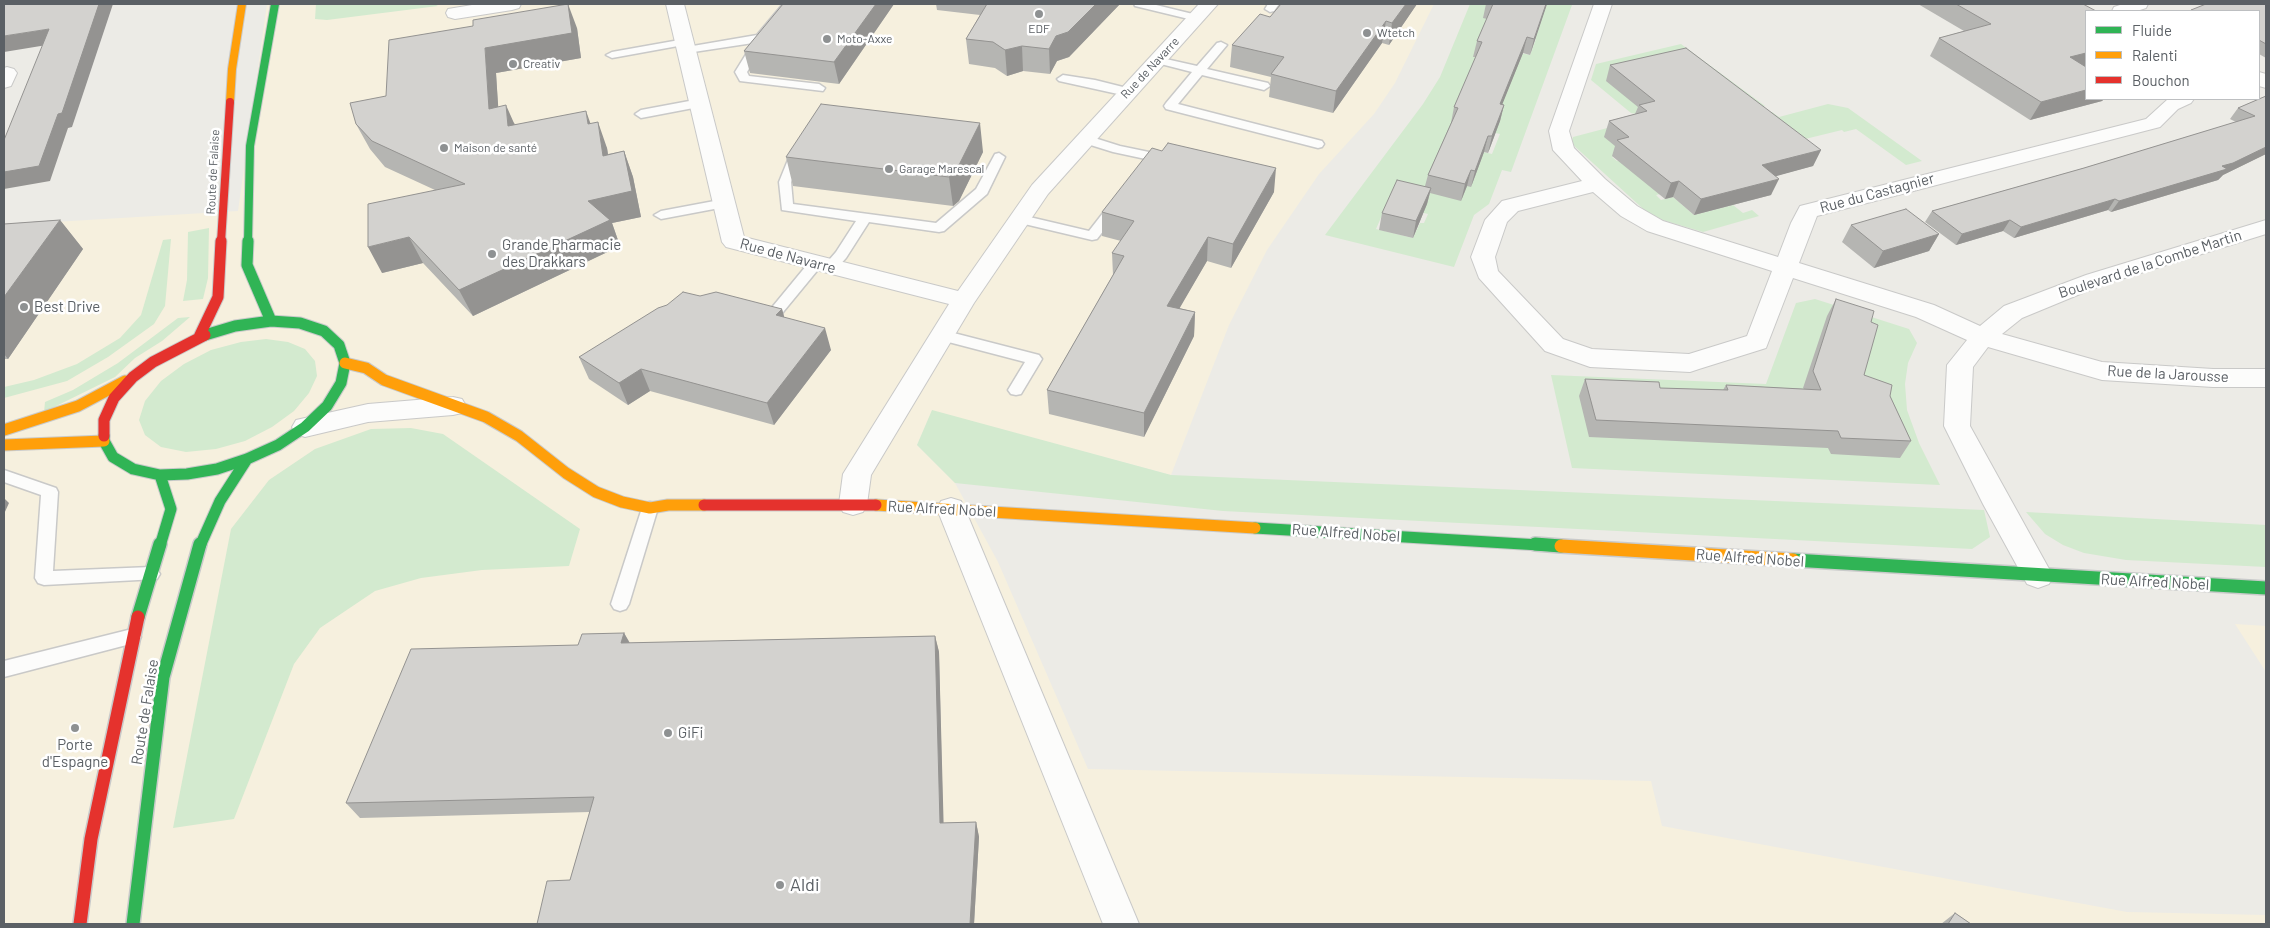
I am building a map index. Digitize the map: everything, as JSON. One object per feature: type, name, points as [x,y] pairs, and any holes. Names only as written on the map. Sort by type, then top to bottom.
[{"type":"main road","name":"Route de Falaise","points":[[199,337],[218,297],[221,274],[232,69],[242,4]]},
{"type":"main road","points":[[271,321],[247,265],[250,146],[275,4]]},
{"type":"main road","points":[[4,430],[78,406],[133,377],[167,353],[199,337],[235,326],[271,321],[300,323],[324,331],[339,345],[345,363],[341,383],[327,406],[305,428],[278,445],[247,459],[217,469],[187,474],[160,475],[133,469],[114,457],[104,441],[104,420],[114,398],[133,377]]},
{"type":"main road","name":"Rue Alfred Nobel","points":[[345,363],[366,368],[384,380],[486,417],[519,436],[566,473],[596,492],[622,502],[650,508],[668,505],[853,504],[2038,576],[2266,588]]},
{"type":"main road","points":[[4,445],[104,441]]},
{"type":"main road","name":"Route de Falaise","points":[[133,924],[163,677],[198,550],[220,501],[247,459]]},
{"type":"main road","name":"Route de Falaise","points":[[80,924],[91,839],[132,637],[171,509],[160,475]]},
{"type":"street","points":[[453,8],[490,12],[512,4]]},
{"type":"street","name":"Rue de Navarre","points":[[675,4],[734,242],[964,300]]},
{"type":"street","name":"Rue de la Jarousse","points":[[1603,4],[1559,131],[1564,150],[1597,184],[1629,211],[1655,226],[1925,311],[1984,337],[2102,371],[2213,378],[2266,378]]},
{"type":"street","points":[[2101,4],[2116,10]]},
{"type":"street","points":[[2122,10],[2139,4]]},
{"type":"street","name":"Rue de Navarre","points":[[853,504],[857,474],[964,300],[1022,219],[1040,190],[1127,92],[1203,11]]},
{"type":"street","points":[[4,74],[7,73],[4,82]]},
{"type":"street","name":"Rue du Castagnier","points":[[1597,184],[1510,206],[1496,220],[1483,257],[1487,273],[1554,345],[1590,358],[1690,363],[1757,342],[1808,211],[2153,123],[2171,105],[2182,100]]},
{"type":"street","name":"Boulevard de la Combe Martin","points":[[2038,576],[1996,504],[1957,426],[1960,364],[1984,337],[2013,312],[2094,280],[2266,227]]},
{"type":"street","name":"Rue Alfred Nobel","points":[[305,428],[368,413],[453,406]]},
{"type":"street","points":[[951,509],[1122,924]]},
{"type":"lane","points":[[789,4],[761,38],[741,72],[744,79],[820,88]]},
{"type":"lane","points":[[1140,4],[1203,11]]},
{"type":"lane","points":[[612,55],[761,38]]},
{"type":"lane","points":[[1220,45],[1170,106],[1318,144]]},
{"type":"lane","points":[[1157,60],[1264,86]]},
{"type":"lane","points":[[1064,80],[1095,84],[1127,92]]},
{"type":"lane","points":[[641,114],[700,103]]},
{"type":"lane","points":[[1086,139],[1117,149],[1182,163]]},
{"type":"lane","points":[[801,141],[784,182],[786,207],[939,228],[982,191],[999,157]]},
{"type":"lane","points":[[1143,171],[1155,156]]},
{"type":"lane","points":[[1022,219],[1092,236],[1121,200]]},
{"type":"lane","points":[[661,215],[724,203]]},
{"type":"lane","points":[[774,314],[823,265],[840,255],[864,219]]},
{"type":"lane","points":[[942,335],[1034,359],[1016,390]]},
{"type":"lane","points":[[4,476],[50,492],[44,578],[151,574]]},
{"type":"lane","points":[[620,604],[650,508]]},
{"type":"lane","points":[[4,669],[132,637]]},
{"type":"shaded area","points":[[267,4],[1434,4],[1395,83],[1374,114],[1319,174],[1267,250],[1229,325],[1171,475],[932,411],[917,445],[955,483],[998,562],[1088,769],[1651,781],[1662,826],[2127,912],[2266,915],[2266,924],[4,924],[4,225],[238,211]]},
{"type":"shaded area","points":[[2235,624],[2266,626],[2266,672]]},
{"type":"green space","points":[[316,4],[434,4],[438,6],[327,20],[315,19]]},
{"type":"green space","points":[[1470,4],[1572,5],[1511,172],[1502,170],[1489,204],[1474,215],[1454,267],[1325,235],[1423,104],[1440,77]],"holes":[[[1486,29],[1536,39],[1530,55],[1510,51],[1507,64],[1474,57]],[[1465,126],[1500,134],[1492,154],[1456,146]],[[1387,204],[1428,214],[1424,223],[1420,223],[1413,238],[1376,229]]]},
{"type":"green space","points":[[1681,44],[1765,106],[1743,112],[1672,120],[1631,113],[1591,80],[1596,64]]},
{"type":"green space","points":[[1828,104],[1848,108],[1922,161],[1906,165],[1856,129],[1844,132],[1842,130],[1797,141],[1716,126],[1772,112],[1779,117]]},
{"type":"green space","points":[[1634,121],[1623,153],[1612,157],[1617,161],[1628,158],[1668,192],[1656,195],[1661,200],[1673,197],[1694,215],[1733,205],[1743,213],[1752,210],[1759,216],[1703,232],[1652,217],[1571,143],[1573,137]]},
{"type":"green space","points":[[209,228],[208,278],[203,299],[183,301],[187,280],[188,232]]},
{"type":"green space","points":[[171,239],[165,306],[154,324],[108,357],[67,381],[4,398],[4,387],[34,380],[77,364],[120,338],[141,315],[163,240]]},
{"type":"green space","points":[[1815,299],[1909,329],[1917,343],[1908,363],[1905,384],[1907,410],[1919,443],[1940,485],[1572,468],[1551,375],[1766,384],[1796,303]]},
{"type":"green space","points":[[190,317],[162,341],[135,358],[115,377],[44,412],[45,402],[73,390],[118,363],[178,318]]},
{"type":"green space","points":[[266,339],[288,342],[305,349],[315,361],[317,376],[309,393],[294,411],[272,427],[245,441],[216,449],[186,452],[161,447],[145,435],[139,420],[145,401],[161,381],[184,364],[211,350],[241,342]]},
{"type":"green space","points":[[932,410],[1171,475],[1984,510],[1990,537],[1972,549],[1223,511],[955,483],[917,445]]},
{"type":"green space","points":[[411,428],[443,434],[580,529],[569,566],[482,570],[421,578],[375,591],[320,628],[294,664],[234,819],[173,828],[231,529],[269,480],[315,449],[371,429]]},
{"type":"green space","points":[[2026,512],[2266,525],[2266,567],[2126,560],[2084,553],[2063,545],[2045,534]]},
{"type":"building","points":[[4,4],[99,4],[62,113],[58,114],[39,166],[4,172],[4,140],[49,29],[4,36]]},
{"type":"building","points":[[568,4],[572,33],[485,48],[489,109],[506,105],[508,126],[586,111],[588,124],[598,122],[603,156],[624,151],[632,191],[588,201],[610,220],[459,290],[409,237],[368,247],[368,204],[465,184],[372,141],[356,124],[350,103],[386,96],[389,40],[473,26],[473,20]]},
{"type":"building","points":[[783,4],[876,4],[834,62],[744,51]]},
{"type":"building","points":[[987,4],[1096,4],[1068,32],[1056,36],[1049,49],[1022,46],[1005,50],[993,42],[966,39]]},
{"type":"building","points":[[1281,4],[1406,4],[1392,23],[1386,21],[1336,91],[1271,74],[1284,57],[1232,45],[1260,14],[1270,17]]},
{"type":"building","points":[[1493,4],[1546,4],[1534,39],[1527,37],[1500,104],[1504,105],[1492,136],[1488,136],[1475,171],[1471,170],[1465,184],[1428,175],[1458,108],[1454,107],[1482,42],[1477,41]]},
{"type":"building","points":[[1956,4],[2083,4],[2094,10],[2085,10],[2085,53],[2070,57],[2085,66],[2085,90],[2041,102],[1939,38],[1991,24]]},
{"type":"building","points":[[2206,4],[2266,4],[2266,44],[2260,41],[2260,10],[2191,10]]},
{"type":"building","points":[[1686,48],[1821,150],[1762,165],[1779,179],[1701,199],[1679,181],[1671,183],[1617,140],[1629,137],[1609,121],[1647,111],[1639,105],[1655,101],[1610,65]]},
{"type":"building","points":[[2266,96],[2266,147],[2233,163],[2222,166],[2227,169],[2119,201],[2115,199],[2021,227],[2010,220],[1962,234],[1932,211],[2084,168],[2255,116],[2238,108]]},
{"type":"building","points":[[821,104],[980,123],[956,171],[949,177],[786,157]]},
{"type":"building","points":[[1168,143],[1276,168],[1233,244],[1208,237],[1167,306],[1195,312],[1144,413],[1047,390],[1124,256],[1112,253],[1134,221],[1102,212],[1152,148],[1162,151]]},
{"type":"building","points":[[1397,180],[1431,188],[1416,221],[1382,213]]},
{"type":"building","points":[[1906,209],[1939,234],[1883,251],[1851,225]]},
{"type":"building","points":[[60,220],[4,297],[4,224]]},
{"type":"building","points":[[683,292],[700,296],[716,292],[782,309],[776,315],[825,328],[767,403],[641,369],[619,383],[579,357],[658,308],[667,305]]},
{"type":"building","points":[[1836,299],[1874,311],[1871,322],[1878,325],[1864,375],[1892,385],[1890,396],[1911,441],[1841,438],[1838,431],[1596,420],[1585,379],[1659,382],[1660,388],[1728,390],[1726,385],[1821,390],[1813,371]]},
{"type":"building","points":[[624,633],[621,643],[935,636],[940,823],[976,822],[970,924],[537,924],[547,881],[570,880],[594,797],[346,803],[411,649],[578,645],[582,634]]},
{"type":"building","points":[[1955,913],[1971,924],[1948,924]]},
{"type":"traffic: fast","points":[[271,321],[247,265],[250,146],[275,4]]},
{"type":"traffic: fast","points":[[104,436],[104,441],[113,457],[133,469],[160,475],[187,474],[217,469],[247,459],[278,445],[305,427],[327,406],[341,383],[345,363],[339,345],[324,331],[300,323],[271,321]]},
{"type":"traffic: fast","points":[[205,335],[235,326],[271,321]]},
{"type":"traffic: fast","points":[[133,924],[163,677],[198,550],[220,501],[247,459]]},
{"type":"traffic: fast","points":[[138,617],[171,509],[160,475]]},
{"type":"traffic: fast","points":[[1255,528],[1561,546]]},
{"type":"traffic: fast","points":[[1793,560],[2266,588]]},
{"type":"traffic: slow","points":[[230,102],[232,69],[242,4]]},
{"type":"traffic: slow","points":[[345,363],[366,368],[384,380],[486,417],[519,436],[566,473],[596,492],[622,502],[650,508],[668,505],[704,505]]},
{"type":"traffic: slow","points":[[4,430],[78,406],[125,381]]},
{"type":"traffic: slow","points":[[4,445],[104,441]]},
{"type":"traffic: slow","points":[[876,505],[1255,528]]},
{"type":"traffic: slow","points":[[1561,546],[1793,560]]},
{"type":"traffic: jam","points":[[199,337],[218,297],[230,102]]},
{"type":"traffic: jam","points":[[104,436],[104,420],[114,398],[133,377],[153,362],[205,335]]},
{"type":"traffic: jam","points":[[704,505],[876,505]]},
{"type":"traffic: jam","points":[[80,924],[91,839],[132,637],[138,617]]},
{"type":"place","name":"EDF","points":[[1039,14]]},
{"type":"place","name":"Wtetch","points":[[1367,33]]},
{"type":"place","name":"Moto-Axxe","points":[[827,39]]},
{"type":"place","name":"Creativ","points":[[513,64]]},
{"type":"place","name":"Maison de santé","points":[[444,148]]},
{"type":"place","name":"Garage Marescal","points":[[889,169]]},
{"type":"place","name":"Grande Pharmacie des Drakkars","points":[[492,254]]},
{"type":"place","name":"Best Drive","points":[[24,307]]},
{"type":"place","name":"Porte d'Espagne","points":[[75,728]]},
{"type":"place","name":"GiFi","points":[[668,733]]},
{"type":"place","name":"Aldi","points":[[780,885]]}]
